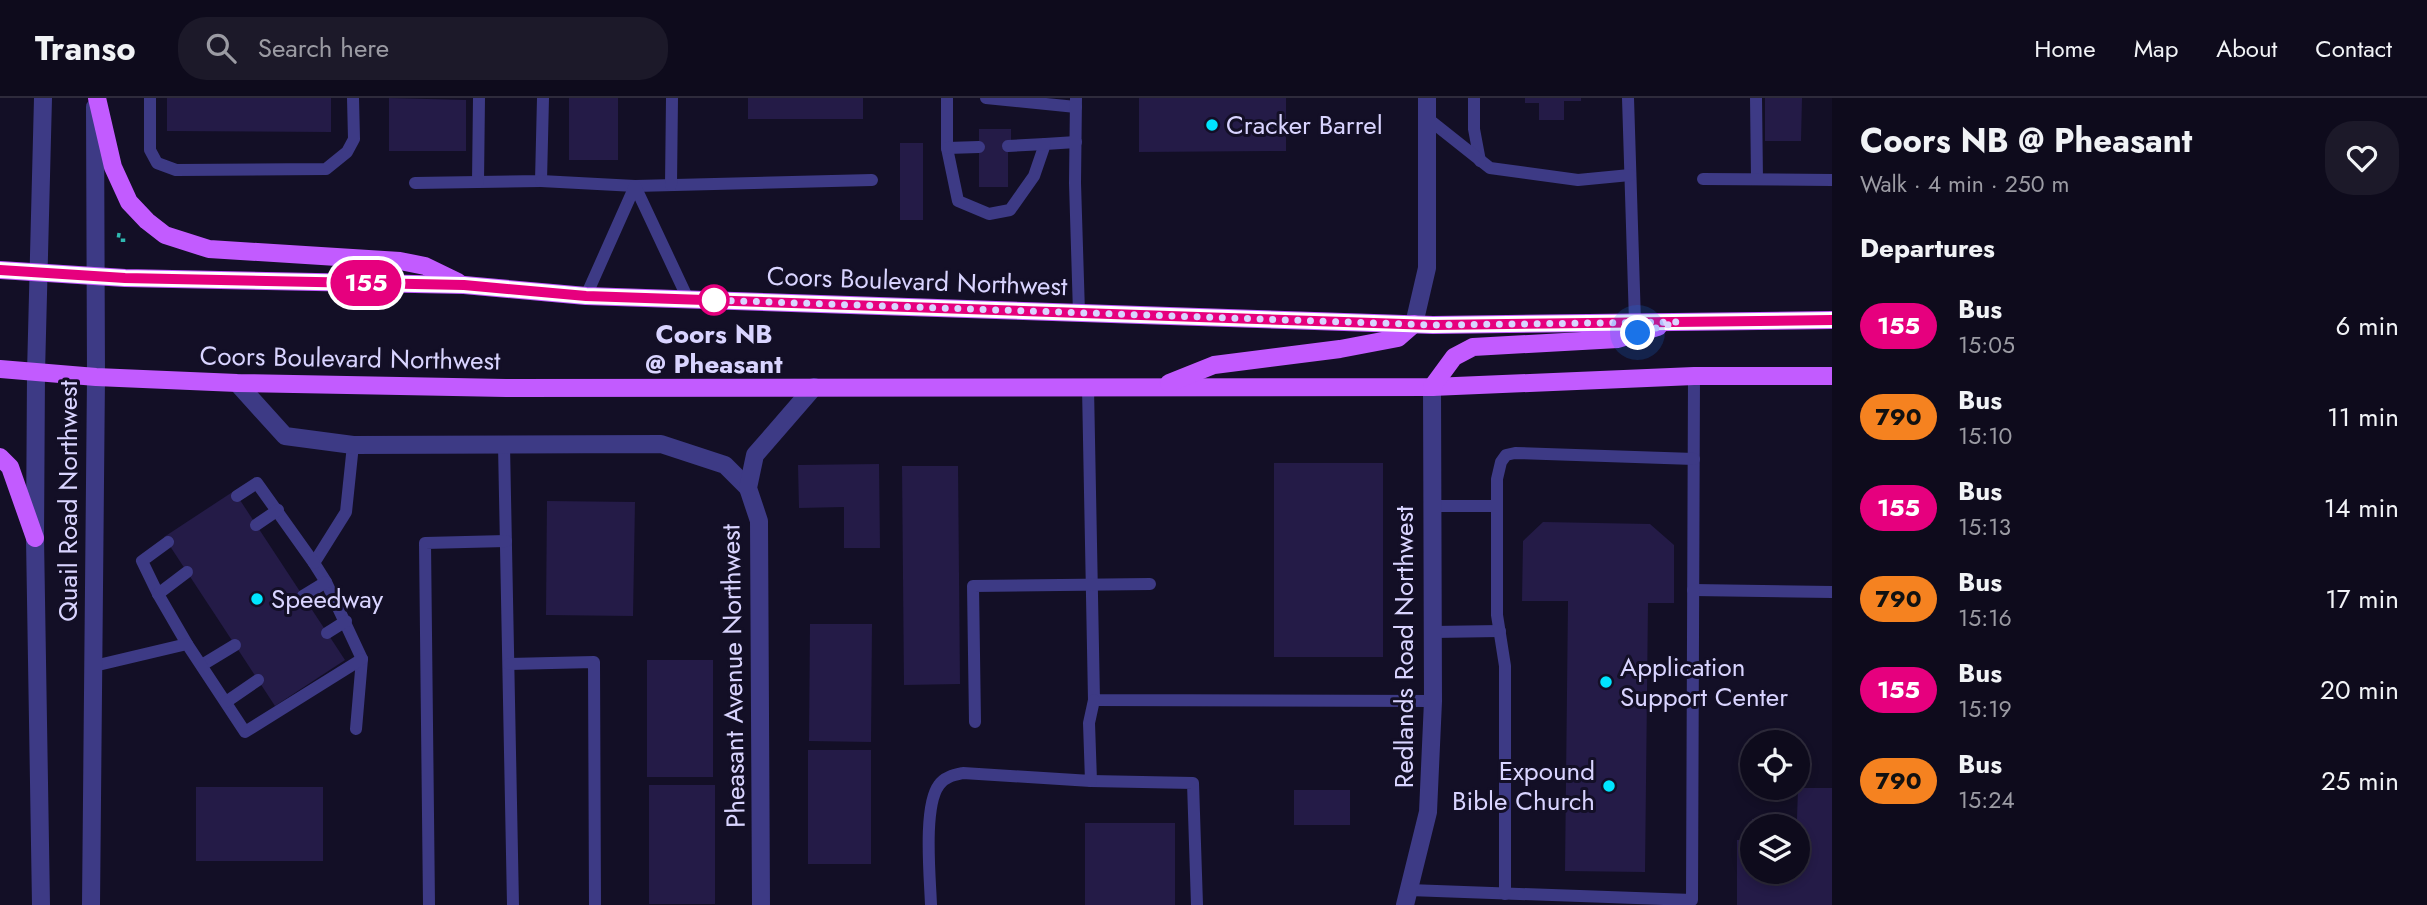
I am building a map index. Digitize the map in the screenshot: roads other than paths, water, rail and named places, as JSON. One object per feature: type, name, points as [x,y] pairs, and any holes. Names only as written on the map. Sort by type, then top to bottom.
[{"type":"main road","points":[[96,98],[113,167],[129,202],[146,221],[165,235],[209,249],[400,261],[425,266],[464,285]]},
{"type":"main road","name":"Coors Boulevard Northwest","points":[[0,270],[94,277],[464,285],[586,296],[1414,324],[1832,320]]},
{"type":"main road","points":[[1432,387],[1454,357],[1473,347],[1618,339],[1678,322]]},
{"type":"main road","points":[[1160,387],[1214,365],[1339,349],[1398,338],[1414,324]]},
{"type":"main road","name":"Coors Boulevard Northwest","points":[[0,369],[96,377],[237,383],[506,388],[1432,387],[1693,376],[1832,376]]},
{"type":"main road","points":[[0,457],[10,467],[35,538]]},
{"type":"street","name":"Quail Road Northwest","points":[[41,905],[35,538],[43,98]]},
{"type":"street","name":"Quail Road Northwest","points":[[92,905],[96,98]]},
{"type":"street","points":[[1414,324],[1427,268],[1427,98]]},
{"type":"street","points":[[237,383],[285,436],[353,445],[661,444],[725,465],[748,488]]},
{"type":"street","name":"Pheasant Avenue Northwest","points":[[761,905],[761,566],[759,521],[748,488],[755,455],[814,387]]},
{"type":"street","name":"Redlands Road Northwest","points":[[1407,898],[1428,813],[1433,701],[1432,387]]},
{"type":"lane","points":[[150,98],[150,150],[156,163],[176,170],[326,169],[347,152],[354,139],[353,98]]},
{"type":"lane","points":[[478,182],[479,98]]},
{"type":"lane","points":[[541,181],[543,98]]},
{"type":"lane","points":[[671,185],[672,98]]},
{"type":"lane","points":[[947,98],[947,148],[958,201],[989,214],[1010,210],[1034,176],[1045,144]]},
{"type":"lane","points":[[986,98],[1076,103],[1079,313]]},
{"type":"lane","points":[[1474,98],[1474,130],[1480,161]]},
{"type":"lane","points":[[1628,98],[1635,322]]},
{"type":"lane","points":[[1756,98],[1757,179]]},
{"type":"lane","points":[[1427,118],[1490,168],[1578,180],[1630,175]]},
{"type":"lane","points":[[1008,146],[1076,142]]},
{"type":"lane","points":[[947,148],[979,147]]},
{"type":"lane","points":[[1703,179],[1832,180]]},
{"type":"lane","points":[[415,183],[541,181],[635,186],[872,180]]},
{"type":"lane","points":[[586,296],[635,186]]},
{"type":"lane","points":[[635,186],[688,299]]},
{"type":"lane","points":[[1407,898],[1505,894],[1692,900],[1693,376]]},
{"type":"lane","points":[[1087,387],[1094,700],[1089,723],[1091,781]]},
{"type":"lane","points":[[314,563],[346,512],[353,445]]},
{"type":"lane","points":[[504,445],[513,905]]},
{"type":"lane","points":[[1505,894],[1505,666],[1497,615],[1498,470],[1506,454],[1693,459]]},
{"type":"lane","points":[[237,496],[257,483],[326,582],[362,659],[356,729]]},
{"type":"lane","points":[[1432,506],[1497,506]]},
{"type":"lane","points":[[256,525],[278,510]]},
{"type":"lane","points":[[429,905],[425,543],[506,541]]},
{"type":"lane","points":[[168,542],[142,561],[187,644],[245,732],[362,659]]},
{"type":"lane","points":[[158,594],[187,572]]},
{"type":"lane","points":[[303,596],[326,582]]},
{"type":"lane","points":[[975,722],[973,586],[1150,584]]},
{"type":"lane","points":[[1693,590],[1832,592]]},
{"type":"lane","points":[[327,633],[345,621]]},
{"type":"lane","points":[[1433,632],[1500,631]]},
{"type":"lane","points":[[93,666],[187,644]]},
{"type":"lane","points":[[202,665],[235,645]]},
{"type":"lane","points":[[509,664],[594,662],[595,905]]},
{"type":"lane","points":[[226,702],[258,680]]},
{"type":"lane","points":[[1094,700],[1433,701]]},
{"type":"lane","points":[[931,905],[930,803],[939,783],[963,773],[1091,781],[1193,783],[1197,905]]},
{"type":"place","name":"Cracker Barrel","points":[[1212,125]]},
{"type":"place","name":"Coors NB @ Pheasant","points":[[714,300]]},
{"type":"place","name":"Speedway","points":[[257,599]]},
{"type":"place","name":"Application Support Center","points":[[1606,682]]},
{"type":"place","name":"Expound Bible Church","points":[[1609,786]]}]
